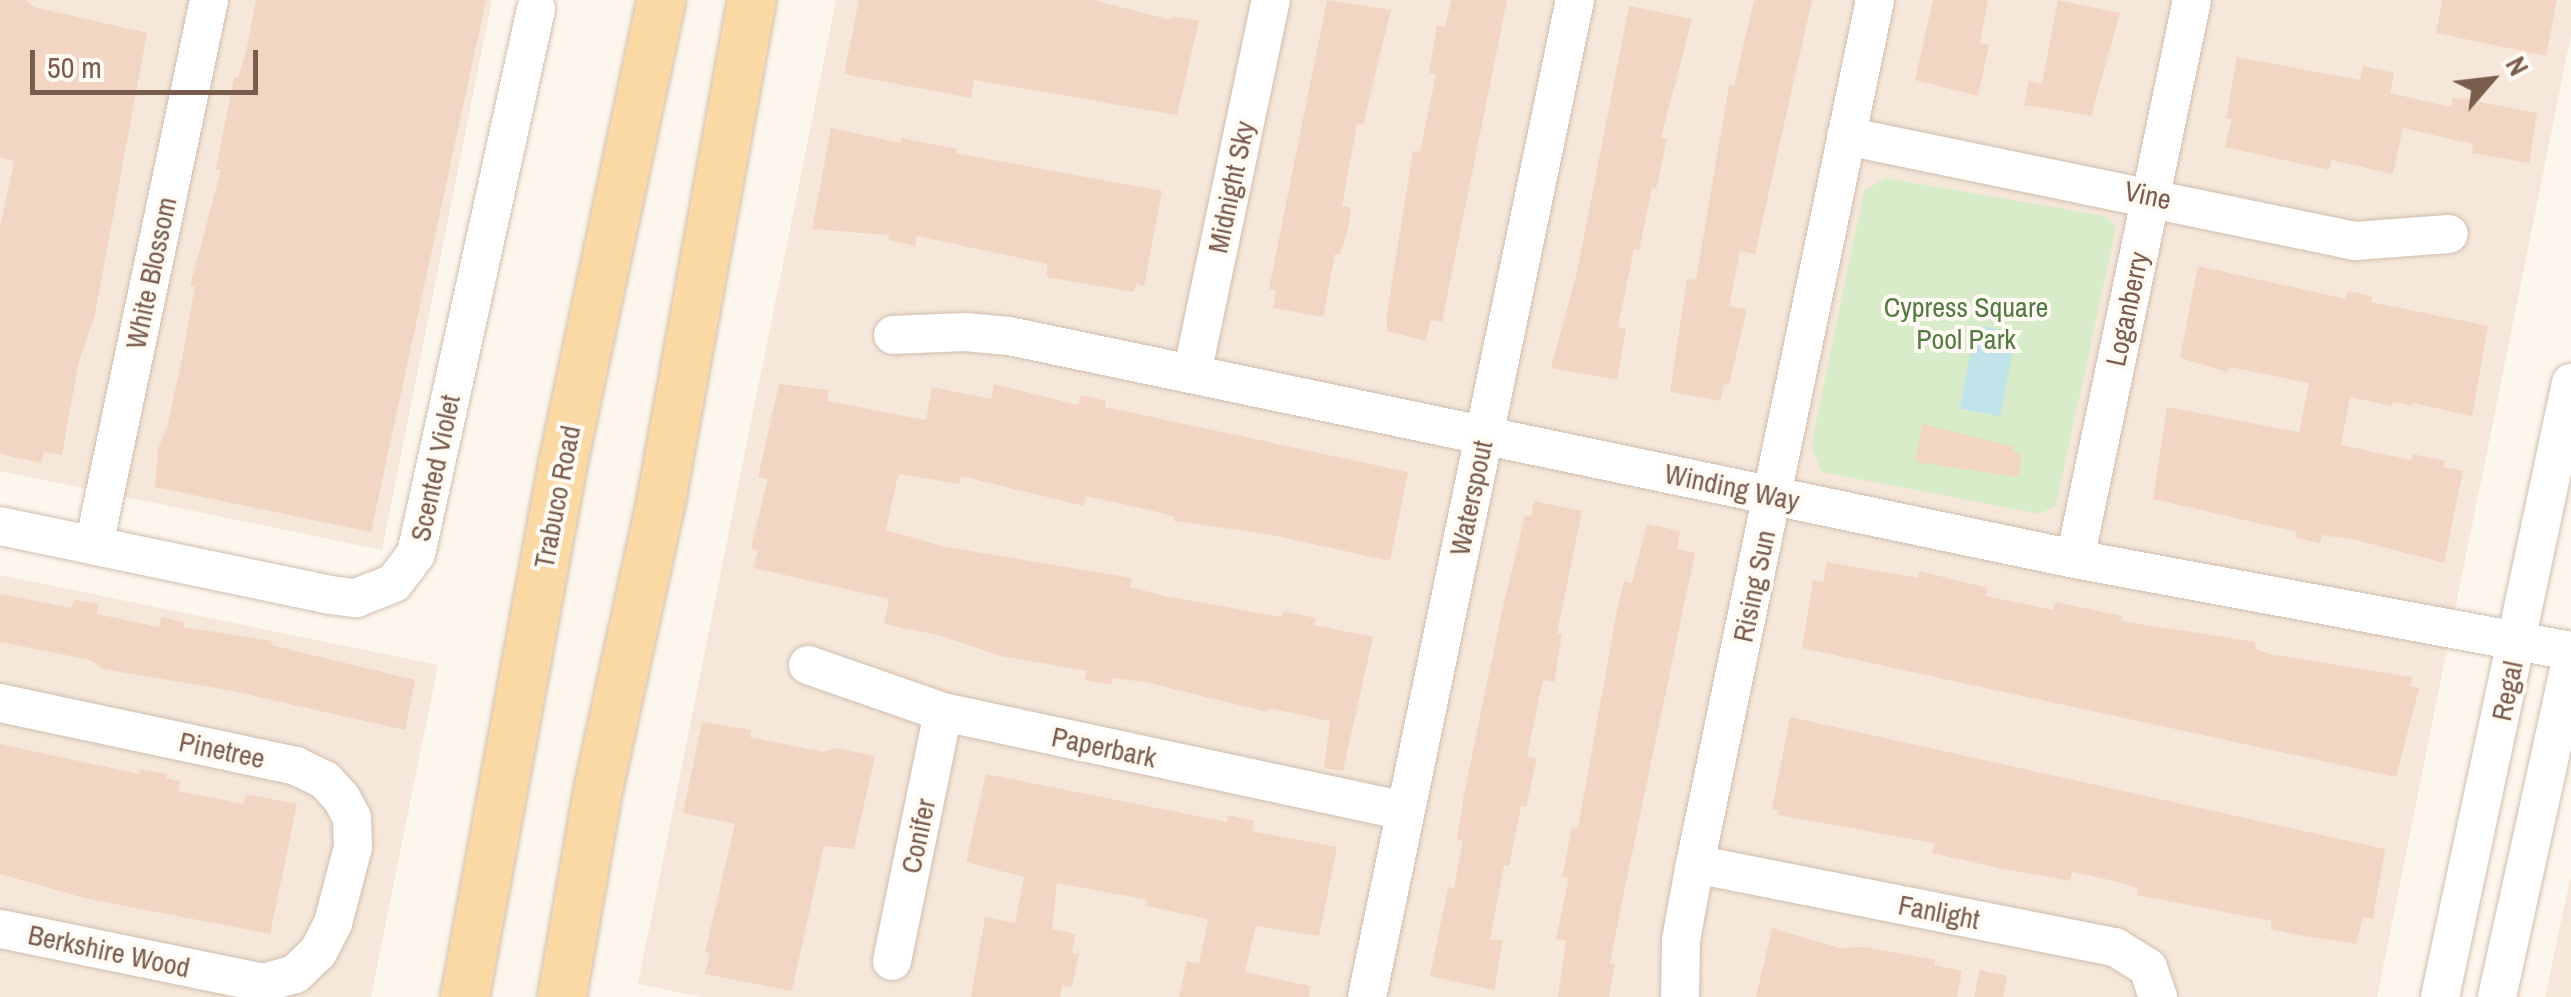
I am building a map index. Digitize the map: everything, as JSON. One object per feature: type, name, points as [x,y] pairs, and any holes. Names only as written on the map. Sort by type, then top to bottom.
[{"type":"main road","name":"Trabuco Road","points":[[465,997],[563,462],[662,0]]},
{"type":"main road","points":[[562,997],[599,786],[662,496],[752,0]]},
{"type":"street","name":"White Blossom","points":[[94,546],[208,0]]},
{"type":"street","name":"Midnight Sky","points":[[1192,374],[1270,0]]},
{"type":"street","name":"Waterspout","points":[[1367,997],[1575,0]]},
{"type":"street","name":"Rising Sun","points":[[1680,997],[1681,940],[1694,864],[1875,0]]},
{"type":"street","name":"Loganberry","points":[[2075,559],[2192,0]]},
{"type":"street","name":"Scented Violet","points":[[0,526],[356,598],[394,584],[410,568],[536,9]]},
{"type":"street","name":"Vine","points":[[1846,136],[2355,241],[2450,234]]},
{"type":"street","name":"Winding Way","points":[[892,335],[965,332],[1009,336],[2075,559],[2571,650]]},
{"type":"street","name":"Regal","points":[[2440,997],[2571,383]]},
{"type":"street","name":"Regal","points":[[2498,997],[2571,660]]},
{"type":"street","name":"Paperbark","points":[[808,665],[943,712],[1405,811]]},
{"type":"street","name":"Pinetree","points":[[0,704],[296,766],[325,780],[352,818],[353,847],[343,888]]},
{"type":"street","name":"Conifer","points":[[892,961],[943,712]]},
{"type":"street","name":"Fanlight","points":[[1694,864],[2115,947],[2148,968],[2158,997]]},
{"type":"street","name":"Berkshire Wood","points":[[0,929],[264,983],[296,974],[318,952],[343,888]]},
{"type":"shaded area","points":[[0,0],[492,0],[382,550],[0,471]]},
{"type":"shaded area","points":[[836,0],[2571,0],[2571,35],[2377,997],[702,997],[638,984]]},
{"type":"shaded area","points":[[0,575],[438,665],[371,997],[0,997]]},
{"type":"shaded area","points":[[2571,875],[2571,997],[2545,997]]},
{"type":"green space","name":"Cypress Square Pool Park","points":[[1885,178],[2105,216],[2116,227],[2056,505],[2040,514],[1822,472],[1811,446],[1864,191]]},
{"type":"water","points":[[1976,325],[2016,333],[2000,416],[1960,408]]},
{"type":"building","points":[[0,0],[26,0],[34,7],[147,33],[95,314],[78,365],[62,455],[44,452],[41,463],[0,454],[0,228],[14,161],[0,158]]},
{"type":"building","points":[[256,0],[486,0],[371,532],[155,487],[158,449],[168,424],[195,287],[190,286],[221,170],[216,169],[234,77],[238,78],[246,52]]},
{"type":"building","points":[[859,0],[1093,0],[1171,20],[1172,16],[1199,21],[1177,115],[974,80],[971,98],[844,74]]},
{"type":"building","points":[[1327,0],[1391,10],[1363,125],[1357,124],[1342,206],[1351,208],[1348,229],[1340,255],[1335,254],[1323,317],[1273,308],[1276,291],[1269,289]]},
{"type":"building","points":[[1451,0],[1507,0],[1442,322],[1431,320],[1426,341],[1387,331],[1387,313],[1413,151],[1420,152],[1436,74],[1429,73],[1437,26],[1445,27]]},
{"type":"building","points":[[1754,0],[1812,0],[1755,254],[1740,251],[1729,306],[1747,309],[1729,385],[1724,384],[1720,401],[1670,392],[1687,279],[1696,280],[1729,85],[1734,86]]},
{"type":"building","points":[[1933,0],[1988,0],[1980,43],[1989,45],[1978,96],[1915,80]]},
{"type":"building","points":[[2058,0],[2120,13],[2091,116],[2024,105],[2029,81],[2042,84]]},
{"type":"building","points":[[2442,0],[2557,0],[2546,56],[2436,33]]},
{"type":"building","points":[[1629,6],[1692,19],[1661,138],[1667,139],[1656,189],[1652,188],[1639,250],[1634,249],[1618,327],[1626,329],[1617,380],[1551,368],[1577,272]]},
{"type":"building","points":[[2237,57],[2360,80],[2363,66],[2394,73],[2390,93],[2451,107],[2453,98],[2459,98],[2537,113],[2529,163],[2472,153],[2473,144],[2403,128],[2393,174],[2331,160],[2329,170],[2225,147],[2232,119],[2226,118]]},
{"type":"building","points":[[831,128],[900,143],[901,138],[957,149],[956,153],[1162,191],[1144,286],[1136,284],[1134,292],[1046,277],[1048,264],[917,236],[915,246],[888,240],[889,235],[812,229]]},
{"type":"building","points":[[2198,266],[2346,299],[2347,291],[2372,296],[2371,302],[2488,326],[2472,416],[2413,403],[2412,406],[2393,402],[2392,406],[2350,397],[2341,445],[2411,460],[2412,454],[2445,461],[2443,467],[2463,471],[2444,563],[2356,540],[2322,535],[2320,543],[2296,538],[2297,532],[2153,499],[2167,407],[2299,432],[2309,383],[2229,367],[2228,372],[2180,358]]},
{"type":"building","points":[[779,384],[829,390],[827,401],[926,420],[932,387],[991,399],[994,384],[1078,405],[1081,395],[1106,401],[1105,407],[1408,472],[1390,561],[1268,534],[1174,521],[1174,517],[1158,512],[1086,496],[1084,506],[961,476],[959,484],[900,474],[886,530],[946,547],[1132,578],[1130,587],[1164,596],[1282,617],[1283,611],[1316,618],[1314,625],[1373,637],[1343,771],[1324,768],[1330,721],[1268,708],[1267,712],[1145,682],[1113,678],[1111,685],[1085,680],[1087,671],[1001,656],[942,636],[884,624],[889,599],[754,568],[758,550],[751,548],[768,479],[758,477]]},
{"type":"building","points":[[1922,424],[2014,447],[2013,452],[2022,454],[2018,477],[1915,462]]},
{"type":"building","points":[[1534,501],[1582,511],[1557,633],[1562,634],[1554,682],[1543,680],[1527,756],[1537,758],[1526,807],[1521,806],[1509,866],[1504,865],[1490,939],[1503,941],[1494,990],[1430,976],[1448,887],[1454,888],[1463,840],[1457,839],[1464,794],[1500,620],[1525,515],[1531,516]]},
{"type":"building","points":[[1647,524],[1680,531],[1677,549],[1695,553],[1610,963],[1615,964],[1609,997],[1558,997],[1566,941],[1556,939],[1569,878],[1562,877],[1572,827],[1578,828],[1617,610],[1624,581],[1632,583]]},
{"type":"building","points":[[1827,562],[1918,578],[1919,571],[1988,588],[1986,596],[2053,610],[2055,602],[2122,616],[2121,621],[2256,642],[2255,649],[2270,654],[2412,677],[2410,686],[2419,688],[2396,777],[1802,648],[1813,580],[1823,582]]},
{"type":"building","points":[[0,594],[71,608],[75,600],[99,604],[97,614],[159,627],[161,617],[184,622],[183,627],[272,641],[271,645],[415,680],[405,730],[228,690],[103,669],[90,660],[0,642]]},
{"type":"building","points":[[1790,717],[2385,849],[2373,919],[2363,917],[2356,944],[2298,935],[2270,929],[2272,921],[2136,895],[2138,888],[2119,882],[2072,872],[2070,881],[2004,869],[1932,853],[1934,843],[1778,815],[1779,810],[1772,809]]},
{"type":"building","points":[[702,722],[751,730],[750,737],[824,752],[836,748],[875,756],[854,849],[824,846],[792,991],[705,974],[710,953],[705,952],[735,824],[683,813]]},
{"type":"building","points":[[0,744],[139,774],[140,769],[167,774],[166,778],[180,781],[178,791],[244,804],[246,794],[297,804],[270,934],[84,898],[0,874]]},
{"type":"building","points":[[986,774],[1227,822],[1228,815],[1254,821],[1252,831],[1337,847],[1319,936],[1256,926],[1245,972],[1310,986],[1309,997],[1179,997],[1187,961],[1199,964],[1208,919],[1146,906],[1148,900],[1057,883],[1052,929],[1076,934],[1072,953],[1079,954],[1072,987],[1062,985],[1060,997],[971,997],[985,917],[1015,923],[1024,877],[966,862]]},
{"type":"building","points":[[1772,928],[1840,948],[1865,947],[1935,960],[1934,965],[1962,971],[1957,997],[1756,997]]},
{"type":"building","points":[[1980,970],[2007,976],[2003,997],[1974,997]]}]
